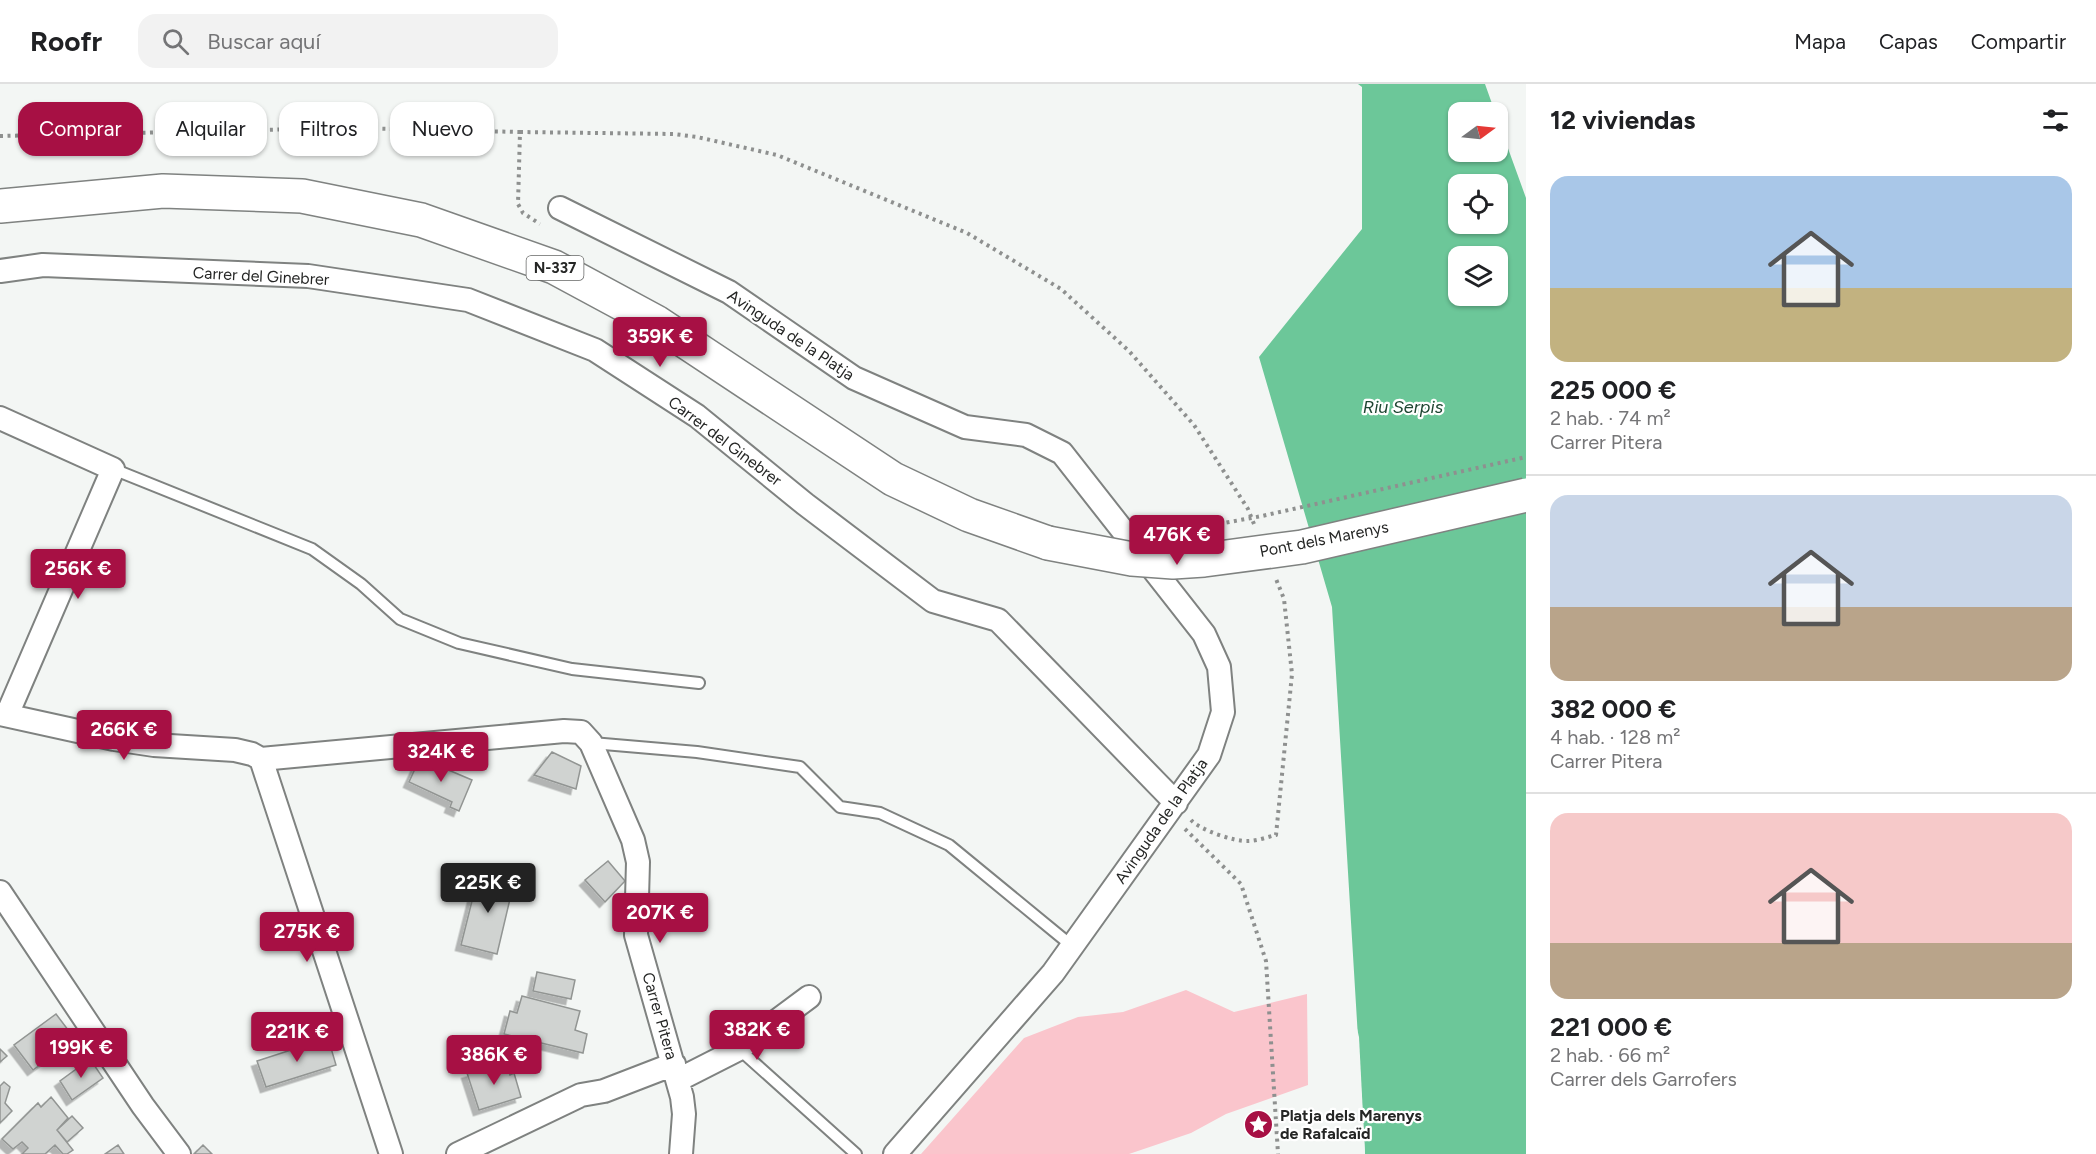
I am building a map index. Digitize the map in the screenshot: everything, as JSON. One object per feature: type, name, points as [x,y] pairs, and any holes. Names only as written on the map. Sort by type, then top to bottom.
[{"type":"highway","name":"Pont dels Marenys","points":[[0,206],[164,191],[302,196],[421,220],[554,267],[657,322],[892,479],[969,515],[1048,543],[1132,559],[1173,562],[1204,560],[1302,547],[1526,495]]},
{"type":"street","name":"Avinguda de la Platja","points":[[560,208],[729,292],[854,378],[965,427],[1026,435],[1062,453],[1204,634],[1219,667],[1223,712],[1209,755],[1053,973],[895,1154]]},
{"type":"street","name":"Carrer del Ginebrer","points":[[0,271],[44,266],[308,276],[468,300],[595,350],[697,416],[805,504],[933,601],[998,620],[1172,808]]},
{"type":"street","points":[[0,418],[113,469],[3,715],[114,739],[153,745],[235,750],[261,759],[564,731],[581,732],[591,743]]},
{"type":"street","name":"Carrer Pitera","points":[[591,743],[633,840],[638,862],[636,934],[676,1072],[684,1114],[681,1154]]},
{"type":"street","points":[[261,759],[391,1154]]},
{"type":"street","points":[[0,892],[143,1106],[178,1154]]},
{"type":"street","points":[[458,1154],[581,1095],[676,1072],[739,1049],[808,998]]},
{"type":"lane","points":[[113,469],[312,549],[361,584],[400,619],[459,643],[572,669],[699,682]]},
{"type":"lane","points":[[591,743],[697,752],[800,767],[840,807],[880,813],[949,845],[1072,946]]},
{"type":"lane","points":[[739,1049],[855,1154]]},
{"type":"path","points":[[520,132],[674,134],[777,155],[967,233],[1061,289],[1129,351],[1194,425],[1248,509],[1256,529]]},
{"type":"path","points":[[1137,527],[1194,528],[1262,516],[1526,457]]},
{"type":"path","points":[[1172,808],[1196,826],[1218,835],[1247,842],[1276,835],[1292,674],[1284,599],[1272,569]]},
{"type":"path","points":[[1172,808],[1241,884],[1266,961],[1278,1154]]},
{"type":"shaded area","points":[[1186,990],[1234,1012],[1307,994],[1308,1085],[1226,1114],[1191,1133],[1129,1154],[921,1154],[1024,1038],[1078,1017],[1123,1012]]},
{"type":"water","name":"Riu Serpis","points":[[1358,84],[1485,84],[1491,102],[1448,102],[1448,162],[1508,162],[1508,148],[1526,198],[1526,1154],[1365,1154],[1332,607],[1259,357],[1362,229],[1362,87]]},
{"type":"pier","points":[[1355,1020],[1359,1037],[1365,1154],[1362,1154]]},
{"type":"building","points":[[552,752],[581,766],[576,789],[534,775]]},
{"type":"building","points":[[420,758],[472,780],[459,811],[450,807],[452,802],[409,782]]},
{"type":"building","points":[[608,861],[625,881],[605,902],[585,880]]},
{"type":"building","points":[[479,873],[514,882],[497,954],[461,945]]},
{"type":"building","points":[[537,972],[575,980],[571,999],[533,991]]},
{"type":"building","points":[[522,996],[580,1011],[575,1030],[587,1034],[583,1053],[504,1034],[510,1011],[517,1013]]},
{"type":"building","points":[[56,1014],[75,1039],[33,1070],[14,1045]]},
{"type":"building","points":[[328,1038],[336,1065],[266,1087],[257,1061]]},
{"type":"building","points":[[0,1049],[7,1056],[0,1062]]},
{"type":"building","points":[[90,1059],[103,1078],[72,1100],[60,1081]]},
{"type":"building","points":[[506,1062],[510,1075],[514,1073],[521,1097],[479,1110],[467,1073]]},
{"type":"building","points":[[4,1082],[10,1087],[5,1103],[12,1111],[0,1123],[0,1086]]},
{"type":"building","points":[[51,1097],[68,1118],[57,1130],[73,1150],[63,1154],[55,1145],[45,1154],[22,1154],[28,1148],[22,1142],[13,1149],[2,1139],[38,1103],[41,1107]]},
{"type":"building","points":[[72,1116],[83,1128],[67,1142],[57,1130]]},
{"type":"building","points":[[118,1145],[124,1154],[105,1154]]},
{"type":"building","points":[[203,1145],[212,1154],[194,1154]]},
{"type":"place","name":"Platja dels Marenys de Rafalcaïd","points":[[1259,1124]]}]
